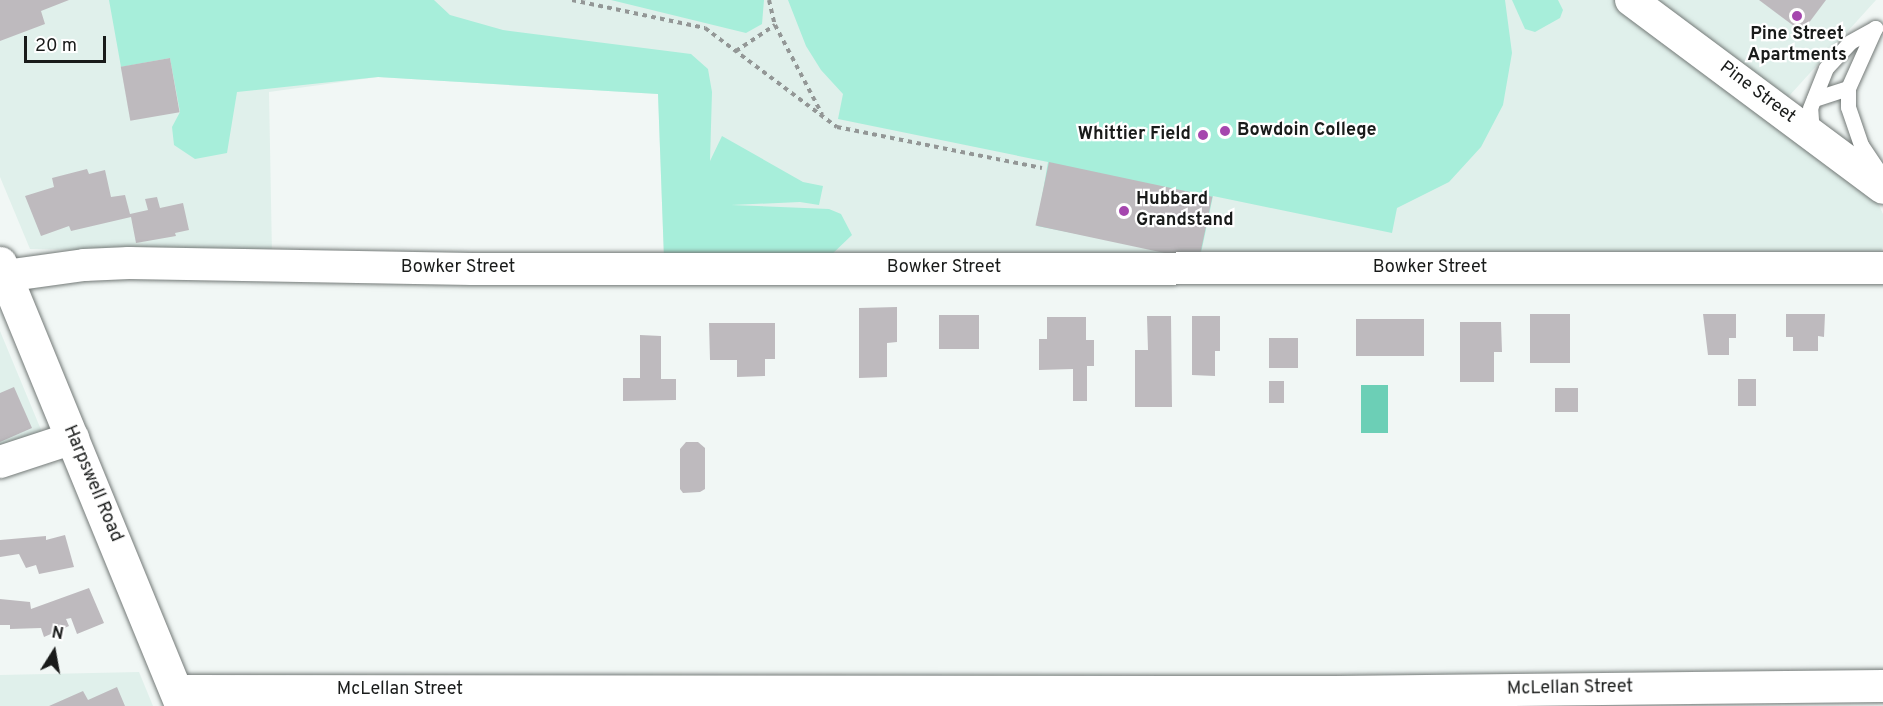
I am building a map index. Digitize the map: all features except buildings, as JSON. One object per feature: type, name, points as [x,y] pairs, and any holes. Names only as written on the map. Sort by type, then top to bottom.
[{"type":"main road","name":"Harpswell Road","points":[[3,270],[180,698]]},
{"type":"street","name":"Pine Street","points":[[1631,0],[1883,188]]},
{"type":"street","name":"Bowker Street","points":[[3,270],[129,263],[472,269],[1883,268]]},
{"type":"street","points":[[0,462],[73,438]]},
{"type":"street","name":"McLellan Street","points":[[180,698],[1336,692],[1883,686]]},
{"type":"lane","points":[[1812,134],[1814,99],[1826,68],[1850,42],[1879,24]]},
{"type":"lane","points":[[1879,24],[1848,88],[1852,126],[1883,177]]},
{"type":"lane","name":"Pine Street","points":[[1814,99],[1848,88]]},
{"type":"path","points":[[572,0],[705,28],[837,127],[1042,168]]},
{"type":"path","points":[[769,0],[775,26],[824,117]]},
{"type":"path","points":[[736,51],[775,26]]},
{"type":"shaded area","name":"Bowdoin College","points":[[0,0],[1876,0],[1770,117],[1876,199],[1883,214],[1883,247],[1880,253],[664,258],[658,94],[378,77],[269,92],[272,254],[30,249],[0,177]]},
{"type":"shaded area","points":[[109,0],[434,0],[450,15],[503,30],[691,54],[708,69],[712,92],[710,161],[722,136],[803,182],[823,186],[819,205],[800,202],[731,205],[829,209],[841,214],[852,235],[829,257],[664,258],[658,94],[378,77],[237,92],[227,153],[195,159],[174,145],[172,127],[180,112],[170,58],[121,67]]},
{"type":"shaded area","points":[[611,0],[764,0],[762,24],[746,33]]},
{"type":"shaded area","name":"Whittier Field","points":[[788,0],[1505,0],[1512,53],[1503,105],[1481,147],[1449,182],[1397,208],[1392,233],[1213,196],[1200,258],[1037,226],[1048,162],[838,119],[843,94],[821,70],[806,46]]},
{"type":"shaded area","points":[[1512,0],[1558,0],[1563,10],[1560,18],[1535,32],[1525,29]]},
{"type":"shaded area","points":[[0,331],[44,437],[0,452]]},
{"type":"shaded area","points":[[1361,385],[1388,385],[1388,433],[1361,433]]},
{"type":"shaded area","points":[[139,672],[153,706],[0,706],[0,675]]},
{"type":"place","name":"Pine Street Apartments","points":[[1797,16]]},
{"type":"place","name":"Bowdoin College","points":[[1225,131]]},
{"type":"place","name":"Whittier Field","points":[[1203,135]]},
{"type":"place","name":"Hubbard Grandstand","points":[[1124,211]]}]
